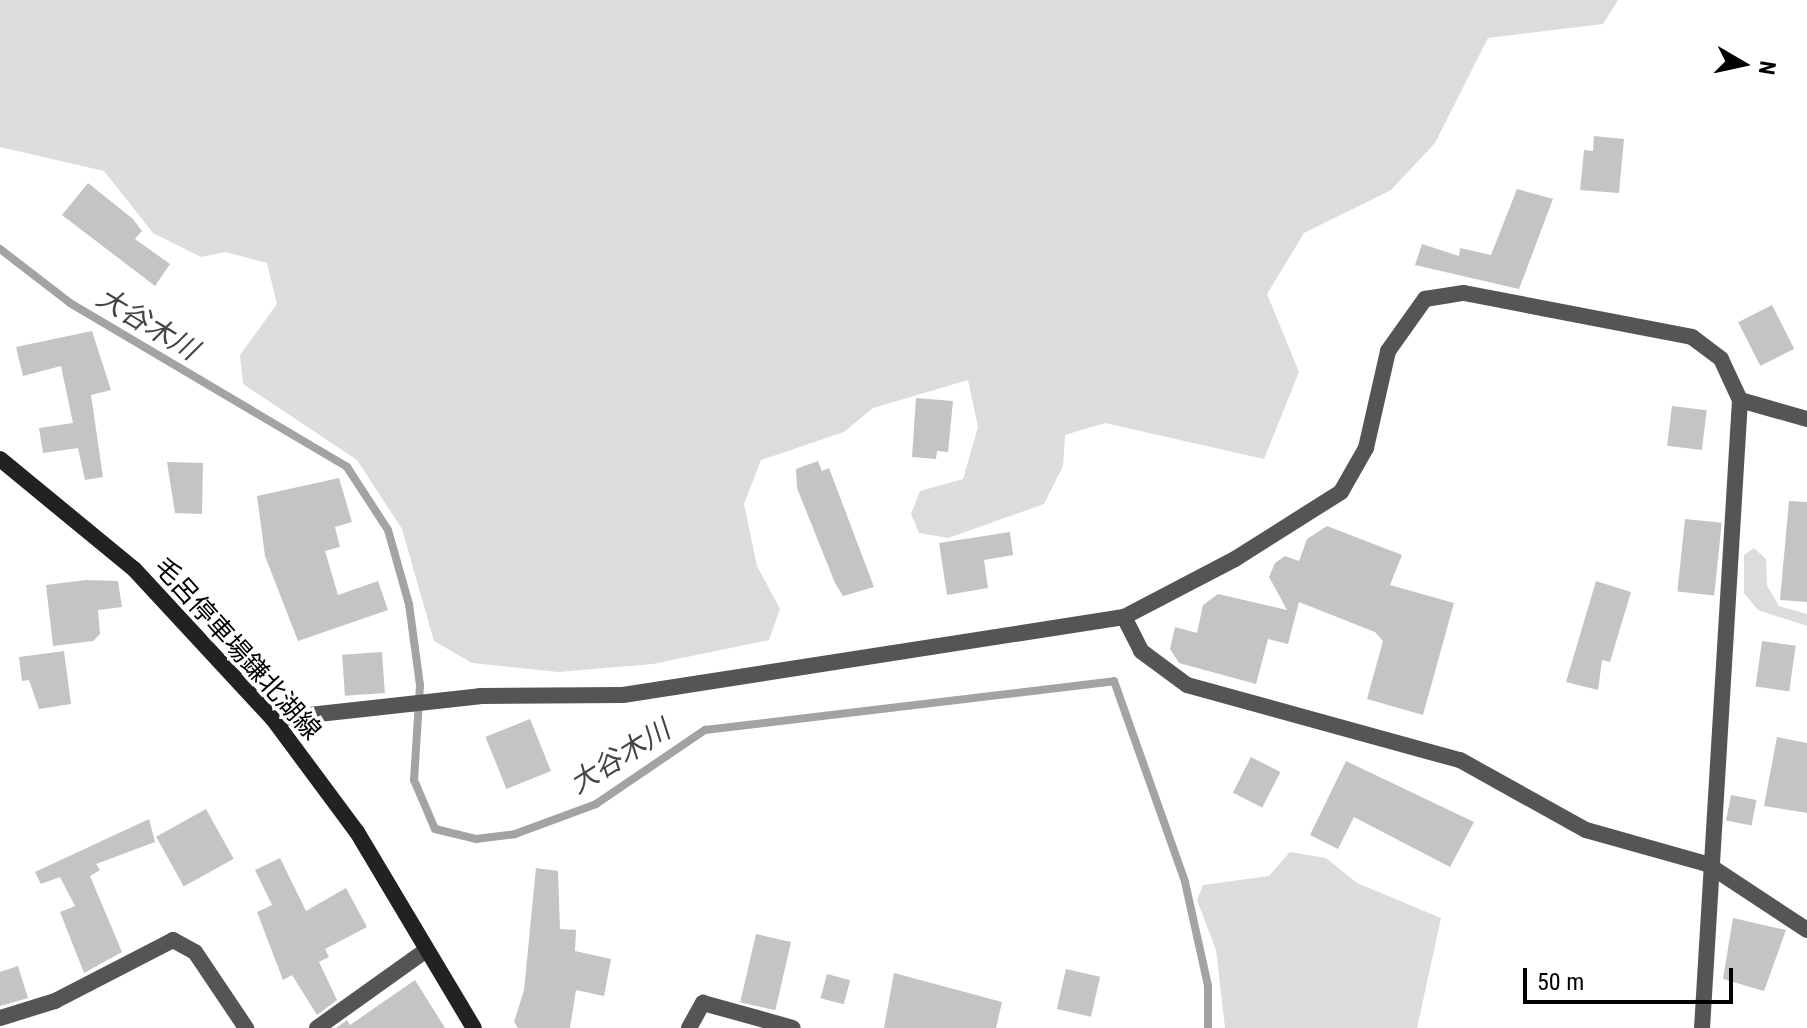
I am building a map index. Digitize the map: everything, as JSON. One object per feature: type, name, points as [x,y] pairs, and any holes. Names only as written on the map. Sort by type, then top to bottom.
[{"type":"main road","name":"毛呂停車場鎌北湖線","points":[[0,459],[134,569],[273,719],[357,832],[425,951],[474,1028]]},
{"type":"street","points":[[273,719],[436,701],[623,695],[1124,617],[1235,559],[1348,484],[1366,448],[1388,351],[1425,299],[1464,293],[1692,337],[1721,359],[1740,400],[1707,864],[1702,1028]]},
{"type":"street","points":[[1740,400],[1807,419]]},
{"type":"street","points":[[1124,617],[1141,651],[1187,685],[1460,760],[1586,830],[1707,864],[1807,930]]},
{"type":"street","points":[[0,1018],[55,1001],[173,940],[195,952],[246,1028]]},
{"type":"street","points":[[317,1028],[425,951]]},
{"type":"street","points":[[689,1028],[703,1003],[793,1028]]},
{"type":"shaded area","points":[[0,0],[1618,0],[1603,24],[1488,38],[1435,143],[1391,190],[1304,233],[1267,294],[1299,372],[1264,459],[1105,423],[1065,435],[1063,466],[1044,504],[948,538],[919,533],[911,514],[920,491],[963,479],[978,427],[968,380],[873,408],[844,432],[761,460],[744,504],[757,566],[780,609],[769,640],[653,664],[558,672],[472,663],[434,641],[402,529],[357,460],[243,384],[240,355],[277,304],[267,263],[225,252],[201,257],[153,233],[104,171],[0,147]]},
{"type":"shaded area","points":[[1754,548],[1766,559],[1767,585],[1779,606],[1807,614],[1807,626],[1758,610],[1744,593],[1744,555]]},
{"type":"shaded area","points":[[1290,852],[1326,858],[1357,883],[1441,918],[1417,1028],[1225,1028],[1216,950],[1197,900],[1203,885],[1269,876]]},
{"type":"building","points":[[1594,136],[1624,139],[1619,193],[1580,190],[1584,150],[1593,151]]},
{"type":"building","points":[[88,183],[133,219],[142,231],[135,239],[170,264],[155,286],[62,215]]},
{"type":"building","points":[[1517,189],[1553,199],[1519,289],[1415,265],[1422,244],[1459,256],[1460,248],[1491,255]]},
{"type":"building","points":[[1772,305],[1794,349],[1760,366],[1738,322]]},
{"type":"building","points":[[92,331],[111,390],[91,395],[103,477],[85,480],[78,448],[43,453],[39,428],[73,423],[61,366],[23,376],[16,347]]},
{"type":"building","points":[[916,398],[953,401],[948,452],[937,451],[936,459],[912,457]]},
{"type":"building","points":[[1672,406],[1707,410],[1702,450],[1667,446]]},
{"type":"building","points":[[818,461],[822,471],[829,468],[874,587],[843,596],[835,583],[797,488],[796,469]]},
{"type":"building","points":[[167,462],[203,463],[202,514],[175,513]]},
{"type":"building","points":[[339,478],[352,522],[335,527],[340,547],[325,551],[338,595],[378,581],[388,610],[298,641],[265,556],[257,496]]},
{"type":"building","points":[[1789,501],[1807,502],[1807,602],[1780,600]]},
{"type":"building","points":[[1685,519],[1722,523],[1714,595],[1677,592]]},
{"type":"building","points":[[1327,526],[1402,555],[1390,585],[1454,603],[1423,715],[1367,699],[1383,641],[1375,632],[1299,602],[1288,644],[1268,639],[1256,684],[1179,663],[1170,649],[1175,627],[1197,633],[1203,605],[1218,594],[1287,610],[1269,577],[1275,563],[1285,556],[1299,561],[1307,539]]},
{"type":"building","points":[[1010,532],[1013,555],[984,560],[988,588],[947,595],[939,543]]},
{"type":"building","points":[[86,580],[118,581],[122,607],[98,610],[100,634],[93,641],[53,646],[46,585]]},
{"type":"building","points":[[1596,581],[1631,592],[1610,662],[1602,660],[1598,690],[1566,682]]},
{"type":"building","points":[[1762,641],[1796,646],[1789,691],[1756,687]]},
{"type":"building","points":[[64,651],[71,704],[39,709],[29,680],[22,681],[19,657]]},
{"type":"building","points":[[382,652],[385,693],[345,696],[342,655]]},
{"type":"building","points":[[530,719],[551,771],[506,789],[485,737]]},
{"type":"building","points":[[1777,737],[1807,743],[1807,813],[1764,806]]},
{"type":"building","points":[[1251,757],[1280,772],[1262,808],[1233,793]]},
{"type":"building","points":[[1346,761],[1474,822],[1450,867],[1354,817],[1338,849],[1310,835]]},
{"type":"building","points":[[1731,795],[1757,800],[1752,825],[1726,821]]},
{"type":"building","points":[[206,809],[234,859],[184,886],[156,837]]},
{"type":"building","points":[[149,819],[155,842],[96,864],[100,870],[90,876],[122,952],[84,973],[60,912],[75,906],[60,877],[41,884],[35,872]]},
{"type":"building","points":[[280,858],[306,911],[346,888],[367,927],[325,949],[329,957],[319,962],[337,1000],[317,1015],[292,975],[283,980],[257,912],[272,905],[255,870]]},
{"type":"building","points":[[536,868],[558,871],[560,929],[576,930],[575,951],[611,959],[604,996],[576,990],[570,1028],[518,1028],[514,1022],[524,990]]},
{"type":"building","points":[[1733,918],[1786,930],[1764,991],[1723,979]]},
{"type":"building","points":[[756,934],[791,942],[775,1010],[740,1002]]},
{"type":"building","points":[[18,966],[28,998],[0,1006],[0,972]]},
{"type":"building","points":[[1066,969],[1100,977],[1091,1017],[1057,1009]]},
{"type":"building","points":[[894,973],[1002,1002],[996,1028],[884,1028]]},
{"type":"building","points":[[827,974],[850,980],[844,1004],[821,998]]},
{"type":"building","points":[[415,980],[445,1028],[336,1028],[347,1020],[350,1025]]},
{"type":"waterway","name":"大谷木川","points":[[0,249],[70,303],[347,467],[388,530],[409,604],[420,685],[414,780],[435,829],[476,839],[515,834],[596,804],[705,730],[1114,681],[1185,882],[1208,986],[1208,1028]]}]
